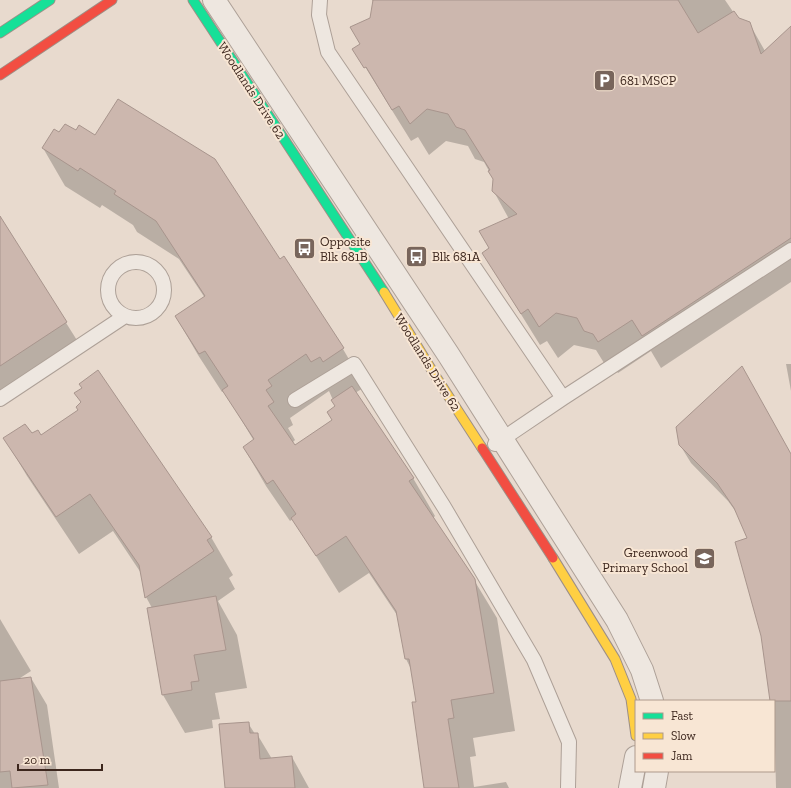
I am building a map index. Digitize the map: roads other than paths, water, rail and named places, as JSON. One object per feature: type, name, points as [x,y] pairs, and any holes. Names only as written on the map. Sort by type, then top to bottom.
[{"type":"street","points":[[0,33],[50,0]]},
{"type":"street","points":[[0,76],[112,0]]},
{"type":"street","name":"Woodlands Drive 62","points":[[194,0],[377,280],[436,377],[493,446],[617,620],[642,670],[652,700]]},
{"type":"street","name":"Woodlands Drive 62","points":[[214,0],[448,354],[493,446],[548,549],[615,659],[631,699],[635,729]]},
{"type":"street","points":[[630,788],[635,762]]},
{"type":"street","points":[[654,788],[657,772]]},
{"type":"lane","points":[[320,0],[320,15],[328,52],[563,398]]},
{"type":"lane","points":[[493,446],[563,398],[791,250]]},
{"type":"lane","points":[[0,399],[125,316],[139,319],[148,316],[156,310],[162,302],[164,283],[156,270],[144,263],[127,263],[119,267],[109,282],[109,299],[114,307],[125,316]]},
{"type":"lane","points":[[295,400],[354,364],[444,508],[534,660],[569,742],[568,788]]},
{"type":"place","name":"681 MSCP","points":[[605,80]]},
{"type":"place","name":"Opposite Blk 681B","points":[[305,248]]},
{"type":"place","name":"Blk 681A","points":[[416,256]]},
{"type":"place","name":"Greenwood Primary School","points":[[704,559]]}]
